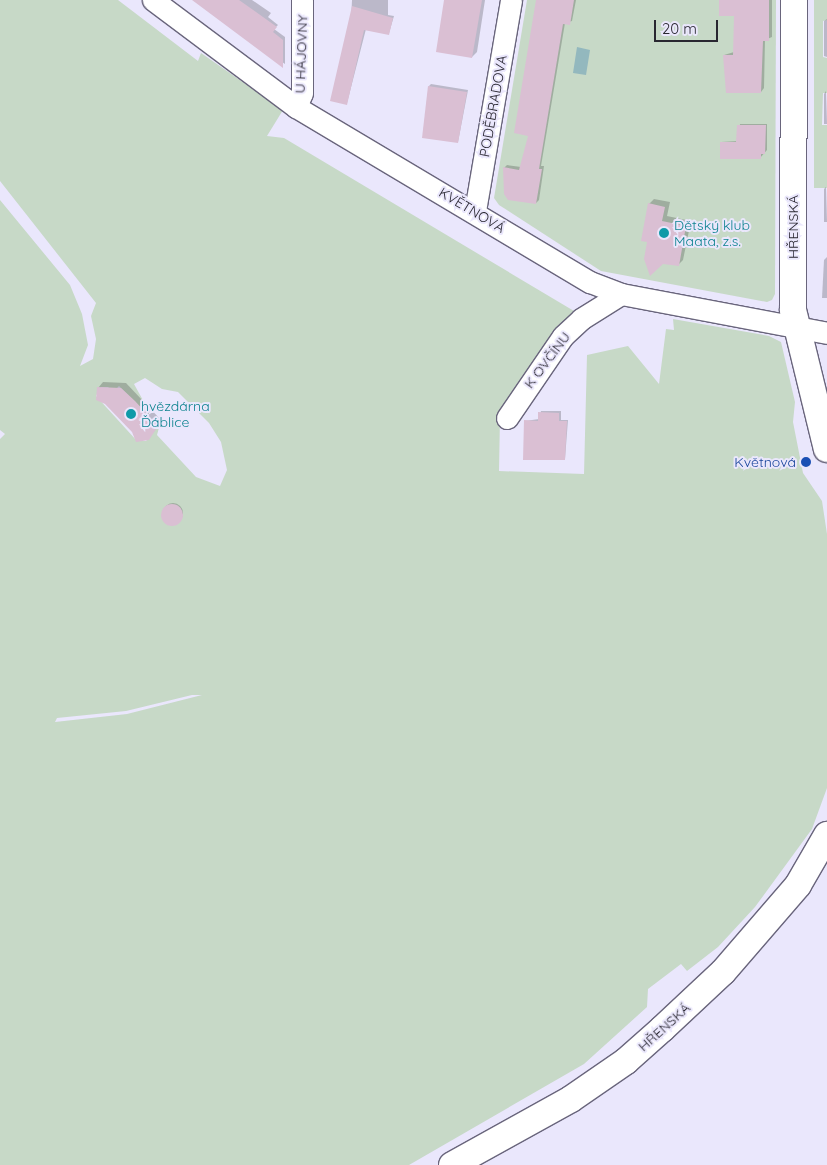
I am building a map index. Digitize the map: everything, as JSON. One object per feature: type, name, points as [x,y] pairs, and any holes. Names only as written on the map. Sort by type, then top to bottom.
[{"type":"street","name":"KVĚTNOVÁ","points":[[153,0],[296,107],[475,211],[590,282],[621,294],[827,333]]},
{"type":"street","name":"U HÁJOVNY","points":[[296,107],[302,93],[302,0]]},
{"type":"street","name":"PODĚBRADOVA","points":[[475,211],[511,0]]},
{"type":"street","name":"HŘENSKÁ","points":[[794,0],[793,295],[796,328],[810,373],[827,449]]},
{"type":"street","name":"K OVČÍNU","points":[[507,418],[563,336],[582,319],[621,294]]},
{"type":"street","name":"HŘENSKÁ","points":[[452,1165],[571,1099],[626,1061],[723,972],[798,885],[827,835]]},
{"type":"shaded area","points":[[0,0],[118,0],[198,61],[201,53],[283,110],[267,136],[284,138],[574,311],[500,417],[499,471],[584,474],[587,355],[628,346],[659,384],[666,329],[674,330],[673,319],[769,336],[781,342],[795,402],[793,422],[803,473],[822,501],[827,534],[827,788],[812,829],[755,907],[718,947],[687,971],[681,964],[648,989],[647,1007],[584,1064],[409,1165],[0,1165],[0,439],[5,434],[0,430],[0,200],[70,285],[82,314],[88,345],[80,366],[93,359],[96,339],[91,316],[96,303],[0,181]],"holes":[[[145,378],[162,389],[178,392],[209,423],[221,442],[227,470],[220,486],[196,477],[157,435],[160,424],[146,441],[137,441],[96,396],[101,387],[108,387],[113,392],[119,386],[148,415],[150,413],[134,384]],[[192,695],[202,695],[127,714],[55,722],[57,718],[126,711]]]},
{"type":"shaded area","points":[[527,0],[776,0],[775,294],[772,300],[767,302],[601,271],[499,205],[494,198]]},
{"type":"shaded area","points":[[814,0],[827,0],[827,20],[823,21],[823,57],[827,58],[827,93],[823,93],[822,125],[827,125],[827,188],[814,188]]},
{"type":"shaded area","points":[[577,47],[590,50],[586,75],[573,73]]},
{"type":"building","points":[[192,0],[239,0],[277,27],[273,32],[283,40],[283,68]]},
{"type":"building","points":[[444,0],[482,0],[472,58],[436,52]]},
{"type":"building","points":[[536,0],[574,0],[570,25],[563,24],[539,169],[542,169],[536,204],[508,200],[504,194],[503,167],[519,170],[528,136],[514,133]]},
{"type":"building","points":[[719,0],[769,0],[769,41],[763,41],[761,93],[726,93],[723,55],[733,55],[734,16],[719,16]]},
{"type":"building","points":[[352,6],[393,18],[389,35],[364,30],[347,105],[330,101]]},
{"type":"building","points":[[428,86],[467,92],[458,143],[422,138]]},
{"type":"building","points":[[737,125],[766,125],[765,154],[761,154],[761,159],[720,159],[720,142],[736,142]]},
{"type":"building","name":"Dětský klub Maata, z.s.","points":[[648,203],[665,207],[662,221],[686,226],[679,266],[663,264],[650,276],[644,259],[647,242],[641,241]]},
{"type":"building","name":"hvězdárna Ďáblice","points":[[97,387],[121,388],[135,401],[158,426],[149,440],[136,442],[132,432],[105,404],[96,400]]},
{"type":"building","points":[[538,412],[559,413],[559,421],[567,421],[565,460],[523,460],[524,420],[538,421]]},
{"type":"building","points":[[172,504],[182,511],[183,515],[176,525],[172,526],[162,519],[161,515],[168,505]]},
{"type":"place","name":"Dětský klub Maata, z.s.","points":[[664,233]]},
{"type":"place","name":"hvězdárna Ďáblice","points":[[131,414]]},
{"type":"place","name":"Květnová","points":[[806,462]]}]
